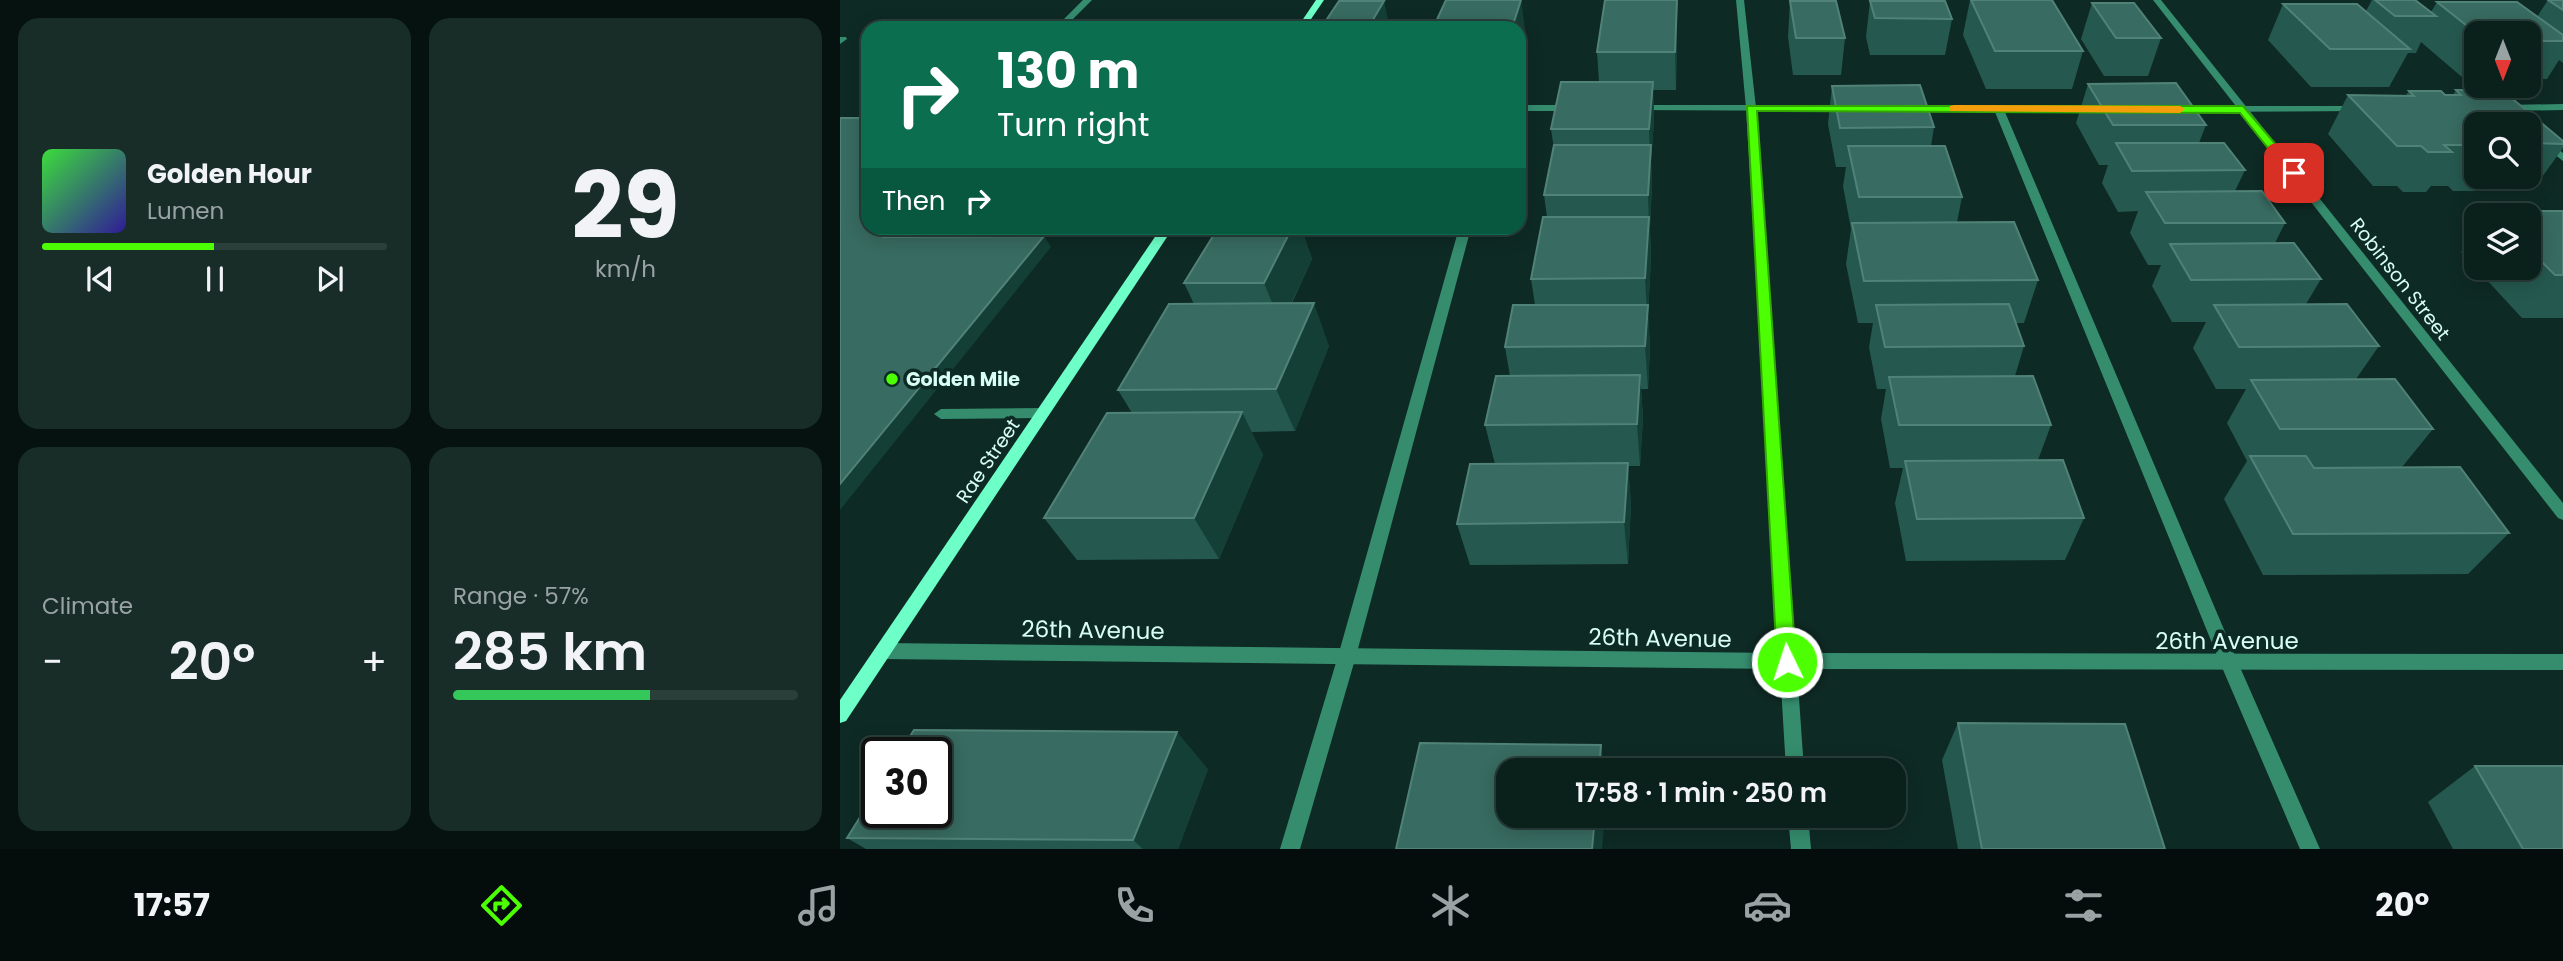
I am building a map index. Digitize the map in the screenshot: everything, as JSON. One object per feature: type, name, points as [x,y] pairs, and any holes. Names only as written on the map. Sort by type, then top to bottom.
[{"type":"street","points":[[1066,21],[1088,0]]},
{"type":"street","points":[[1306,21],[1320,0]]},
{"type":"street","points":[[1740,0],[1751,108],[1794,758]]},
{"type":"street","name":"Robinson Street","points":[[2157,0],[2563,514]]},
{"type":"street","points":[[2490,108],[2563,107]]},
{"type":"street","points":[[1526,108],[1587,108]]},
{"type":"street","points":[[1628,108],[1861,108]]},
{"type":"street","points":[[1903,108],[2108,109]]},
{"type":"street","points":[[2504,108],[2509,112]]},
{"type":"street","points":[[1999,109],[2230,665],[2310,849]]},
{"type":"street","points":[[2162,109],[2367,109]]},
{"type":"street","points":[[2541,139],[2563,158]]},
{"type":"street","name":"Rae Street","points":[[840,715],[1162,235]]},
{"type":"street","points":[[1290,849],[1347,656],[1463,235]]},
{"type":"street","points":[[940,414],[1043,413]]},
{"type":"street","name":"26th Avenue","points":[[883,651],[2230,665],[2563,662]]},
{"type":"street","points":[[1799,828],[1801,849]]},
{"type":"building","points":[[1446,0],[1521,0],[1514,21],[1436,21]]},
{"type":"building","points":[[1605,0],[1677,0],[1675,52],[1597,52]]},
{"type":"building","points":[[1971,0],[2052,0],[2083,51],[1995,51]]},
{"type":"building","points":[[2375,0],[2415,0],[2436,16],[2395,16]]},
{"type":"building","points":[[2548,0],[2563,0],[2563,10]]},
{"type":"building","points":[[1339,1],[1384,1],[1372,21],[1326,21]]},
{"type":"building","points":[[1790,1],[1836,1],[1845,38],[1796,38]]},
{"type":"building","points":[[1870,1],[1945,1],[1952,19],[1875,18]]},
{"type":"building","points":[[2437,2],[2517,2],[2563,35],[2563,41],[2541,41],[2541,21],[2464,21],[2464,23]]},
{"type":"building","points":[[2092,3],[2134,3],[2161,38],[2116,38]]},
{"type":"building","points":[[2283,4],[2357,4],[2410,49],[2330,49]]},
{"type":"building","points":[[1561,82],[1653,82],[1649,129],[1551,129]]},
{"type":"building","points":[[2176,83],[2206,125],[2113,125],[2088,84]]},
{"type":"building","points":[[1920,85],[1934,127],[1840,128],[1832,86]]},
{"type":"building","points":[[2456,90],[2464,90],[2464,98],[2512,98],[2528,112],[2464,112],[2464,145],[2444,145],[2452,152],[2428,152],[2421,146],[2397,146],[2348,95],[2414,96],[2409,91],[2441,91],[2445,95],[2461,95]]},
{"type":"building","name":"Golden Mile","points":[[840,118],[861,118],[861,235],[1044,236],[840,484]]},
{"type":"building","points":[[2541,123],[2563,141],[2563,144],[2541,143]]},
{"type":"building","points":[[2116,143],[2224,143],[2245,170],[2132,171]]},
{"type":"building","points":[[1554,145],[1651,145],[1648,195],[1544,195]]},
{"type":"building","points":[[1848,146],[1945,146],[1962,197],[1859,197]]},
{"type":"building","points":[[2262,191],[2285,223],[2165,223],[2146,192]]},
{"type":"building","points":[[2541,211],[2563,211],[2563,275],[2555,275],[2541,261]]},
{"type":"building","points":[[1543,217],[1649,217],[1645,278],[1531,279]]},
{"type":"building","points":[[2014,222],[2038,280],[1864,281],[1852,223]]},
{"type":"building","points":[[1214,235],[1288,235],[1264,283],[1184,283]]},
{"type":"building","points":[[2294,243],[2321,279],[2191,280],[2170,244]]},
{"type":"building","points":[[1314,303],[1276,389],[1118,390],[1169,304]]},
{"type":"building","points":[[2009,304],[2024,346],[1885,347],[1876,305]]},
{"type":"building","points":[[2347,304],[2379,346],[2239,347],[2214,305]]},
{"type":"building","points":[[1513,305],[1648,305],[1645,346],[1505,347]]},
{"type":"building","points":[[1640,375],[1637,424],[1485,425],[1496,376]]},
{"type":"building","points":[[2033,376],[2051,425],[1899,425],[1889,377]]},
{"type":"building","points":[[2395,379],[2433,429],[2280,429],[2251,380]]},
{"type":"building","points":[[1242,412],[1194,518],[1044,518],[1107,413]]},
{"type":"building","points":[[2250,456],[2306,456],[2314,468],[2460,467],[2509,533],[2293,534]]},
{"type":"building","points":[[2063,460],[2084,518],[1917,519],[1905,461]]},
{"type":"building","points":[[1628,463],[1624,522],[1457,524],[1470,464]]},
{"type":"building","points":[[1958,723],[2125,724],[2165,849],[1982,849]]},
{"type":"building","points":[[914,730],[1177,732],[1133,840],[847,838],[861,816],[861,828],[952,828],[952,737],[910,737]]},
{"type":"building","points":[[1420,743],[1601,745],[1600,758],[1496,758],[1496,828],[1594,828],[1592,849],[1396,849]]},
{"type":"building","points":[[2475,766],[2563,766],[2563,849],[2523,849]]},
{"type":"slow traffic","points":[[1954,109],[2180,109]]},
{"type":"place","name":"Golden Mile","points":[[892,379]]},
{"type":"route","points":[[1787,662],[1751,108],[2243,110],[2294,173]]}]
